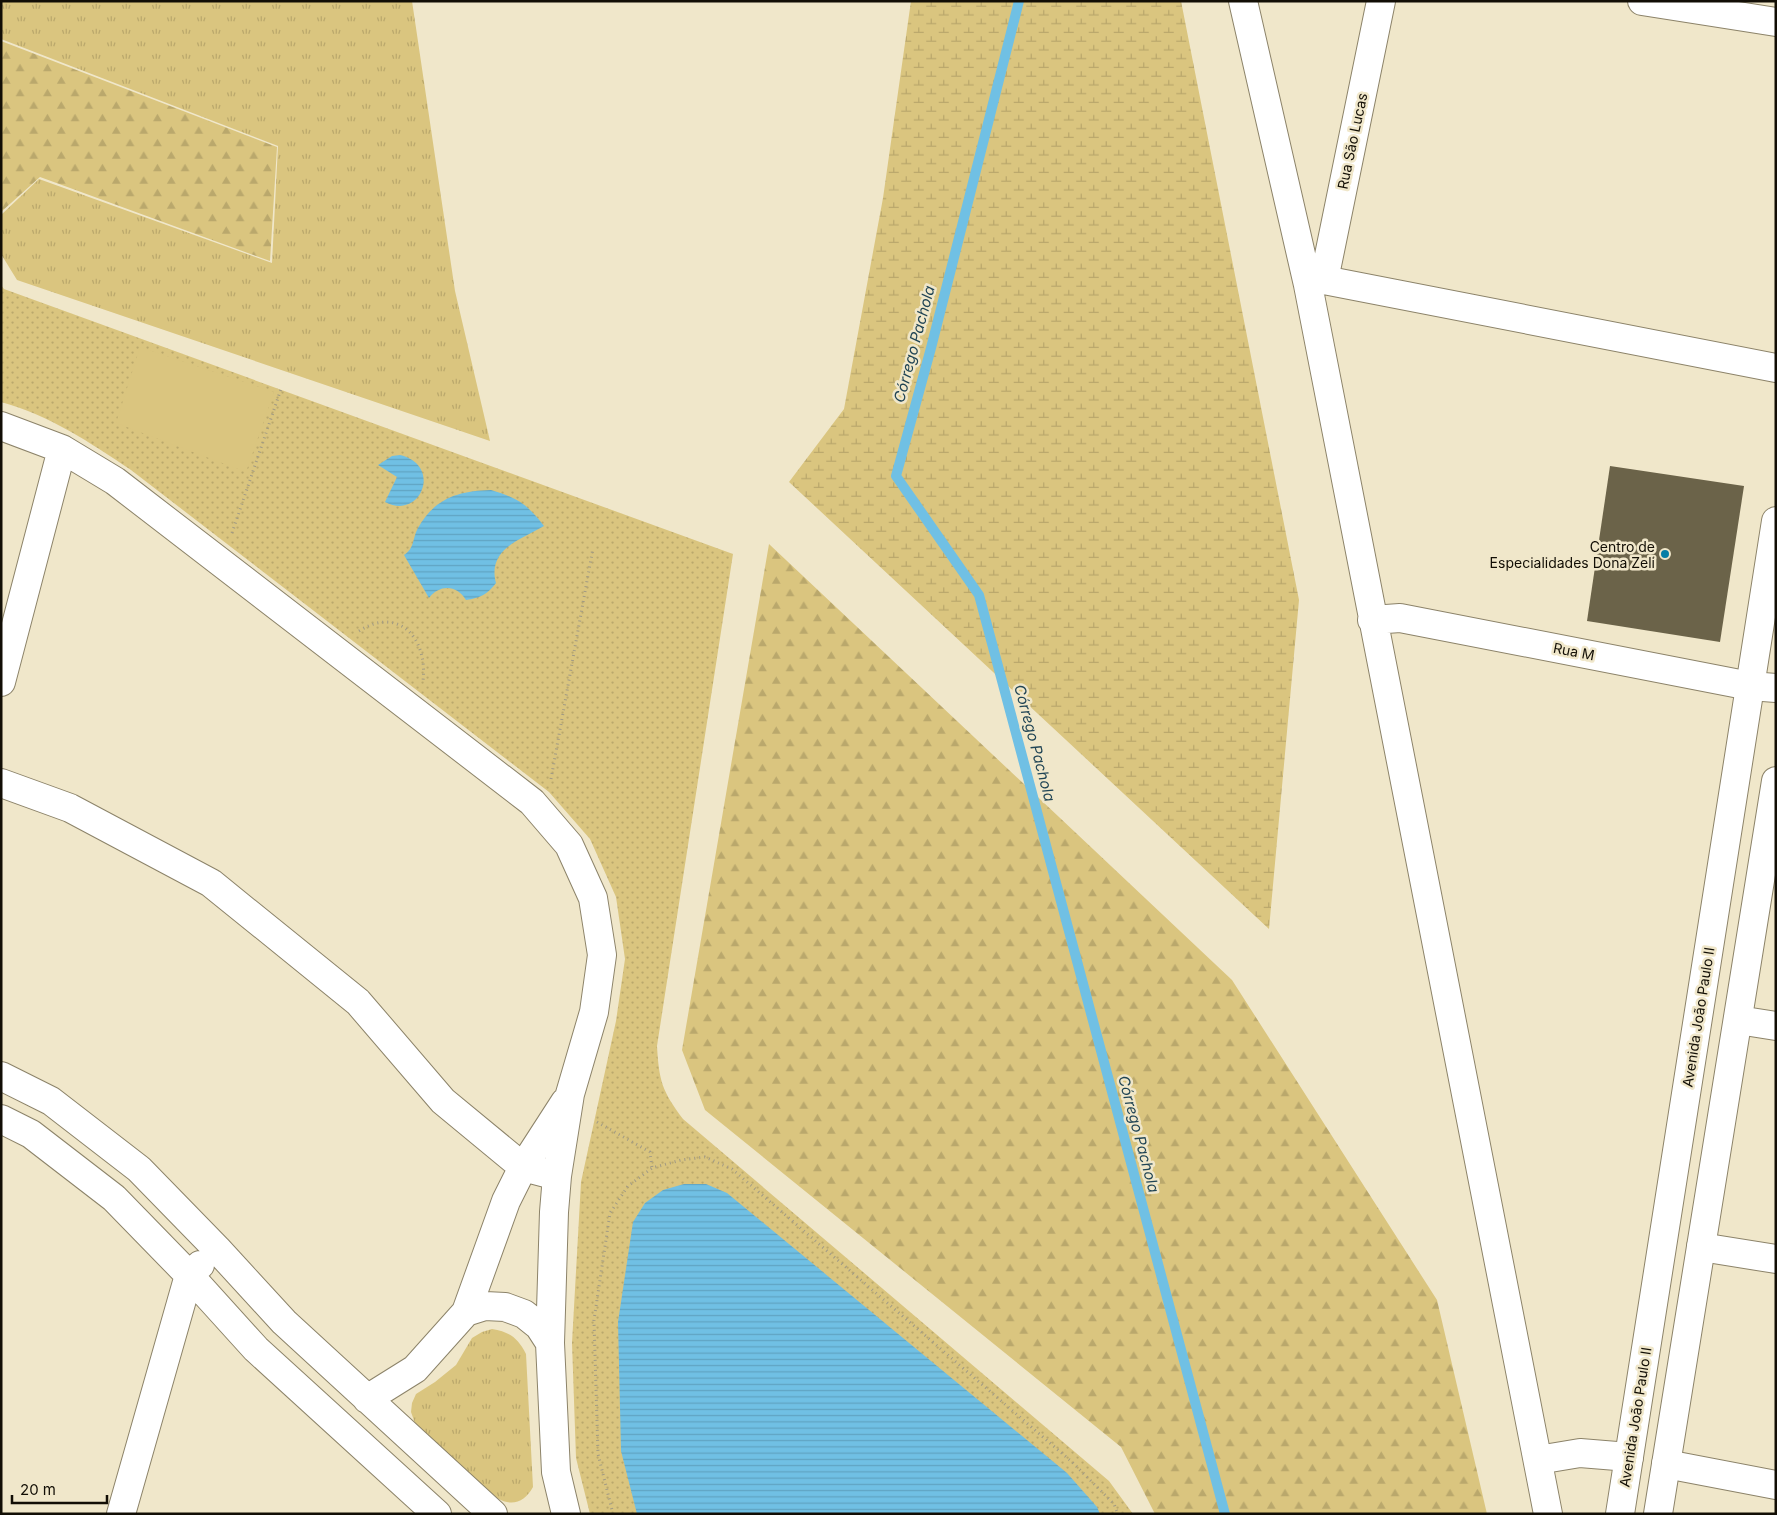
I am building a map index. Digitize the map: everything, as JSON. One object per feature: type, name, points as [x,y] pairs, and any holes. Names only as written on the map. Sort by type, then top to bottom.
[{"type":"street","points":[[1242,1],[1316,282],[1372,620],[1548,1514]]},
{"type":"street","name":"Rua São Lucas","points":[[1316,282],[1381,1]]},
{"type":"street","points":[[1642,1],[1776,22]]},
{"type":"street","points":[[1316,282],[1776,368]]},
{"type":"street","points":[[1,426],[62,450],[115,481],[532,802],[569,845],[593,898],[602,955],[594,1012],[570,1094],[557,1176],[554,1212],[550,1344],[556,1472],[566,1514]]},
{"type":"street","points":[[1,682],[62,450]]},
{"type":"street","name":"Avenida João Paulo II","points":[[1620,1514],[1699,1010],[1763,687],[1776,521]]},
{"type":"street","name":"Rua M","points":[[1372,620],[1400,618],[1763,687]]},
{"type":"street","points":[[1658,1514],[1776,781]]},
{"type":"street","points":[[1,783],[70,808],[211,883],[358,1002],[443,1100],[523,1167],[557,1176]]},
{"type":"street","points":[[1699,1010],[1738,1020],[1776,1026]]},
{"type":"street","points":[[1,1076],[51,1101],[139,1170],[217,1249],[284,1322],[489,1512]]},
{"type":"street","points":[[367,1399],[415,1368],[466,1312],[506,1202],[523,1167],[570,1094]]},
{"type":"street","points":[[1,1119],[31,1134],[114,1198],[189,1275],[256,1349],[437,1514]]},
{"type":"street","points":[[1701,1247],[1776,1259]]},
{"type":"street","points":[[121,1514],[189,1275],[217,1249]]},
{"type":"street","points":[[466,1312],[485,1306],[505,1307],[524,1314],[539,1326],[550,1344]]},
{"type":"street","points":[[1538,1460],[1580,1453],[1629,1457],[1776,1485]]},
{"type":"path","points":[[231,536],[282,390]]},
{"type":"path","points":[[551,782],[593,548]]},
{"type":"path","points":[[355,634],[371,624],[384,622],[396,623],[408,629],[420,649],[424,671],[423,687]]},
{"type":"path","points":[[592,1130],[594,1121],[650,1152],[652,1168]]},
{"type":"path","points":[[613,1514],[598,1454],[594,1320],[610,1213],[628,1186],[652,1168],[681,1160],[705,1157],[732,1169],[1072,1462],[1114,1504],[1118,1514]]},
{"type":"green space","points":[[1,1],[412,1],[455,291],[490,441],[17,280],[1,254],[1,215],[39,179],[272,263],[278,146],[1,39]]},
{"type":"green space","points":[[911,1],[1181,1],[1299,600],[1269,929],[789,482],[844,409],[883,198]]},
{"type":"green space","points":[[1,41],[277,147],[270,261],[40,177],[1,212]]},
{"type":"green space","points":[[1,285],[4,289],[733,554],[657,1046],[659,1068],[666,1093],[683,1119],[1109,1481],[1133,1514],[590,1514],[576,1458],[572,1343],[581,1182],[616,1021],[625,959],[616,897],[590,839],[549,792],[131,470],[53,422],[1,402]]},
{"type":"green space","points":[[140,347],[274,392],[246,472],[116,423]]},
{"type":"green space","points":[[769,544],[1232,980],[1437,1300],[1487,1514],[1155,1514],[1121,1447],[705,1110],[682,1050]]},
{"type":"green space","points":[[492,1329],[513,1337],[526,1354],[533,1487],[522,1499],[513,1502],[497,1498],[417,1429],[411,1412],[416,1394],[456,1365],[472,1338]]},
{"type":"water","points":[[400,455],[413,461],[421,469],[424,479],[422,489],[417,498],[409,504],[398,506],[385,502],[397,477],[378,465],[392,456]]},
{"type":"water","points":[[491,490],[515,499],[527,507],[544,526],[516,541],[501,554],[496,562],[494,571],[496,583],[483,595],[466,600],[458,591],[448,588],[438,590],[429,598],[404,555],[412,546],[418,528],[432,510],[448,498],[468,492]]},
{"type":"water","points":[[684,1184],[706,1184],[727,1193],[1067,1473],[1097,1507],[1100,1514],[637,1514],[621,1451],[618,1322],[633,1222],[645,1203],[663,1190]]},
{"type":"building","name":"Centro de Especialidades Dona Zeli","points":[[1610,466],[1744,486],[1720,642],[1587,621]]},
{"type":"waterway","name":"Córrego Pachola","points":[[1019,1],[931,348],[896,476],[979,595],[1225,1514]]},
{"type":"place","name":"Centro de Especialidades Dona Zeli","points":[[1665,554]]}]
